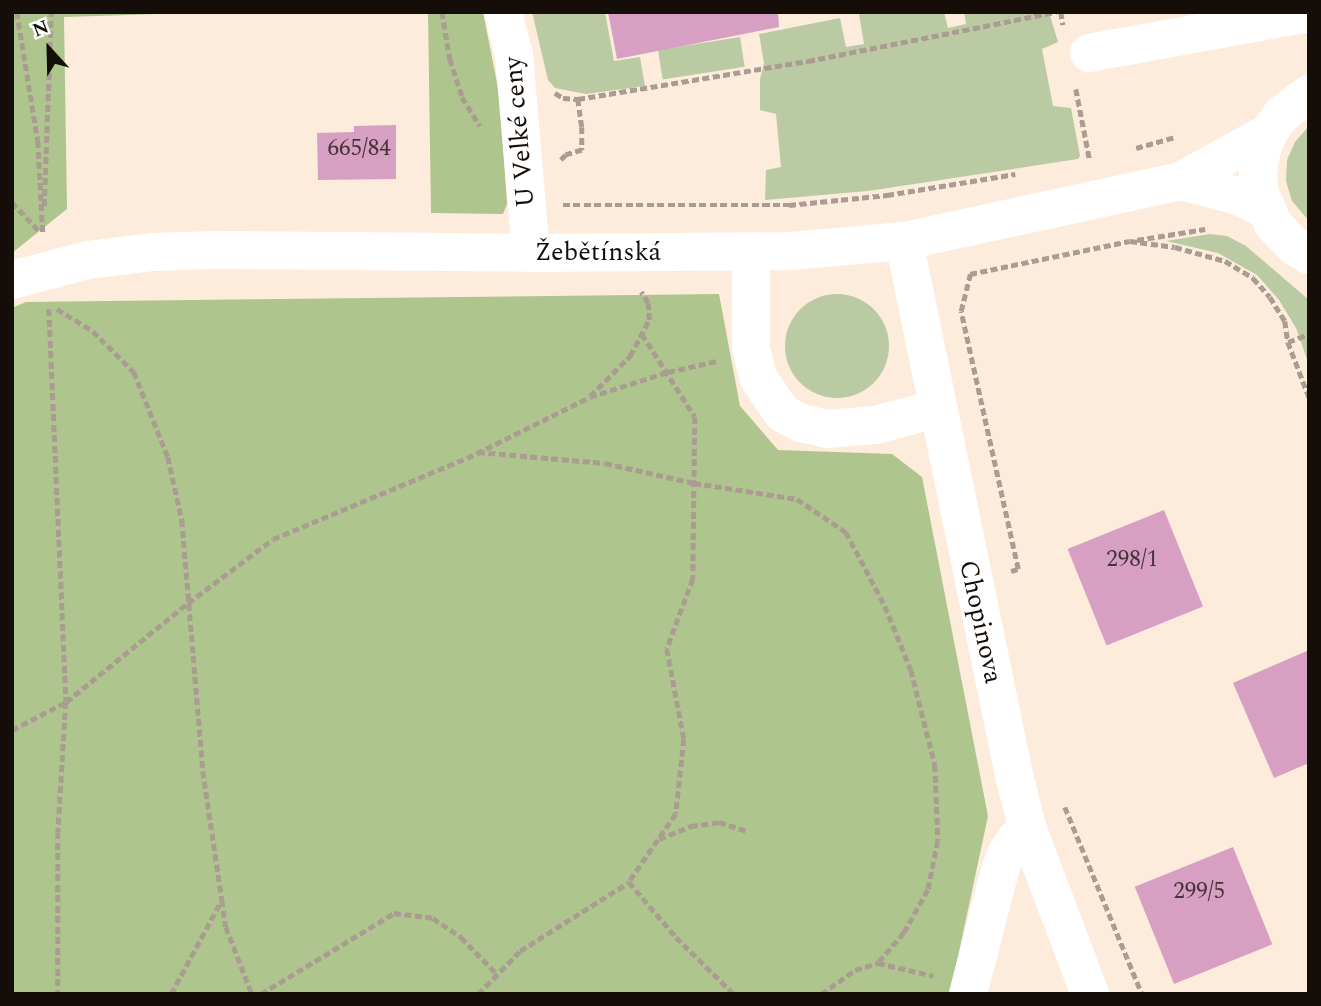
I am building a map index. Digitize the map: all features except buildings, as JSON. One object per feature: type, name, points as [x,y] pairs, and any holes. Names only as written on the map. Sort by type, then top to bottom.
[{"type":"street","name":"U Velké ceny","points":[[503,12],[539,160],[531,253]]},
{"type":"street","points":[[1089,53],[1309,13]]},
{"type":"street","points":[[1309,94],[1282,114],[1268,134],[1261,153],[1258,175],[1266,210],[1283,236],[1309,255]]},
{"type":"street","name":"Žebětínská","points":[[12,280],[88,260],[152,252],[751,252],[904,240],[963,230],[1181,181],[1268,134]]},
{"type":"street","name":"Žebětínská","points":[[1181,181],[1241,197],[1266,210]]},
{"type":"street","name":"Chopinova","points":[[904,240],[996,698],[1028,830],[1090,994]]},
{"type":"street","points":[[751,252],[753,357],[769,398],[782,413],[801,423],[827,429],[875,425],[936,408]]},
{"type":"street","points":[[971,984],[1007,852],[1016,839],[1028,830]]},
{"type":"path","points":[[17,12],[38,141],[43,235],[51,12]]},
{"type":"path","points":[[442,12],[450,59],[462,97],[486,135],[509,151],[539,160],[582,150],[578,99]]},
{"type":"path","points":[[548,88],[563,98],[578,99],[808,61],[1056,12]]},
{"type":"path","points":[[1133,149],[1184,135]]},
{"type":"path","points":[[1076,163],[1094,160]]},
{"type":"path","points":[[556,193],[561,205],[789,205],[887,195],[1022,173]]},
{"type":"path","points":[[1004,573],[1017,569],[961,311],[970,274],[1130,241],[1209,229]]},
{"type":"path","points":[[1130,241],[1202,253],[1225,261],[1253,278],[1270,297],[1285,321],[1288,342],[1309,397]]},
{"type":"path","points":[[590,397],[630,356],[649,320],[648,303],[616,253]]},
{"type":"path","points":[[58,994],[58,832],[66,702],[48,304],[93,331],[134,372],[168,457],[181,520],[203,771],[226,927],[252,994]]},
{"type":"path","points":[[478,994],[520,951],[629,882],[676,814],[684,739],[667,649],[693,579],[695,417],[642,334]]},
{"type":"path","points":[[1288,342],[1309,334]]},
{"type":"path","points":[[12,730],[66,702],[188,603],[273,540],[478,452],[590,397],[668,372],[753,357]]},
{"type":"path","points":[[478,452],[605,463],[694,482],[797,499],[846,532],[884,606],[911,670],[935,765],[938,841],[928,890],[904,933],[878,962],[855,970],[821,994]]},
{"type":"path","points":[[1060,796],[1142,994]]},
{"type":"path","points":[[658,839],[691,826],[719,822],[747,831]]},
{"type":"path","points":[[629,882],[676,937],[734,994]]},
{"type":"path","points":[[171,994],[222,900]]},
{"type":"path","points":[[261,994],[394,913],[433,918],[461,937],[497,974]]},
{"type":"path","points":[[878,962],[971,984]]},
{"type":"green space","points":[[12,12],[222,12],[64,17],[67,209],[12,253]]},
{"type":"green space","points":[[428,12],[483,12],[500,98],[507,204],[503,214],[431,213]]},
{"type":"green space","points":[[532,12],[605,12],[614,61],[640,57],[645,86],[586,94],[555,88],[548,80]]},
{"type":"green space","points":[[944,12],[948,28],[966,24],[964,12],[1049,12],[1058,42],[1042,49],[1053,106],[1071,108],[1080,156],[1078,159],[868,191],[765,200],[766,170],[781,167],[776,114],[760,110],[760,79],[764,63],[759,34],[840,18],[846,47],[864,44],[859,14]]},
{"type":"green space","points":[[740,37],[745,67],[663,80],[658,50]]},
{"type":"green space","points":[[1309,126],[1309,221],[1292,201],[1286,181],[1287,160],[1295,142]]},
{"type":"green space","points":[[1210,234],[1227,236],[1246,246],[1309,300],[1309,365],[1296,328],[1279,300],[1257,275],[1218,253],[1166,241]]},
{"type":"green space","points":[[719,294],[740,406],[778,450],[892,454],[922,477],[988,816],[950,994],[12,994],[12,308],[26,302]]},
{"type":"green space","points":[[837,294],[857,298],[874,309],[885,326],[889,346],[885,366],[874,383],[857,394],[837,398],[817,394],[800,383],[789,366],[785,346],[789,326],[800,309],[817,298]]}]
